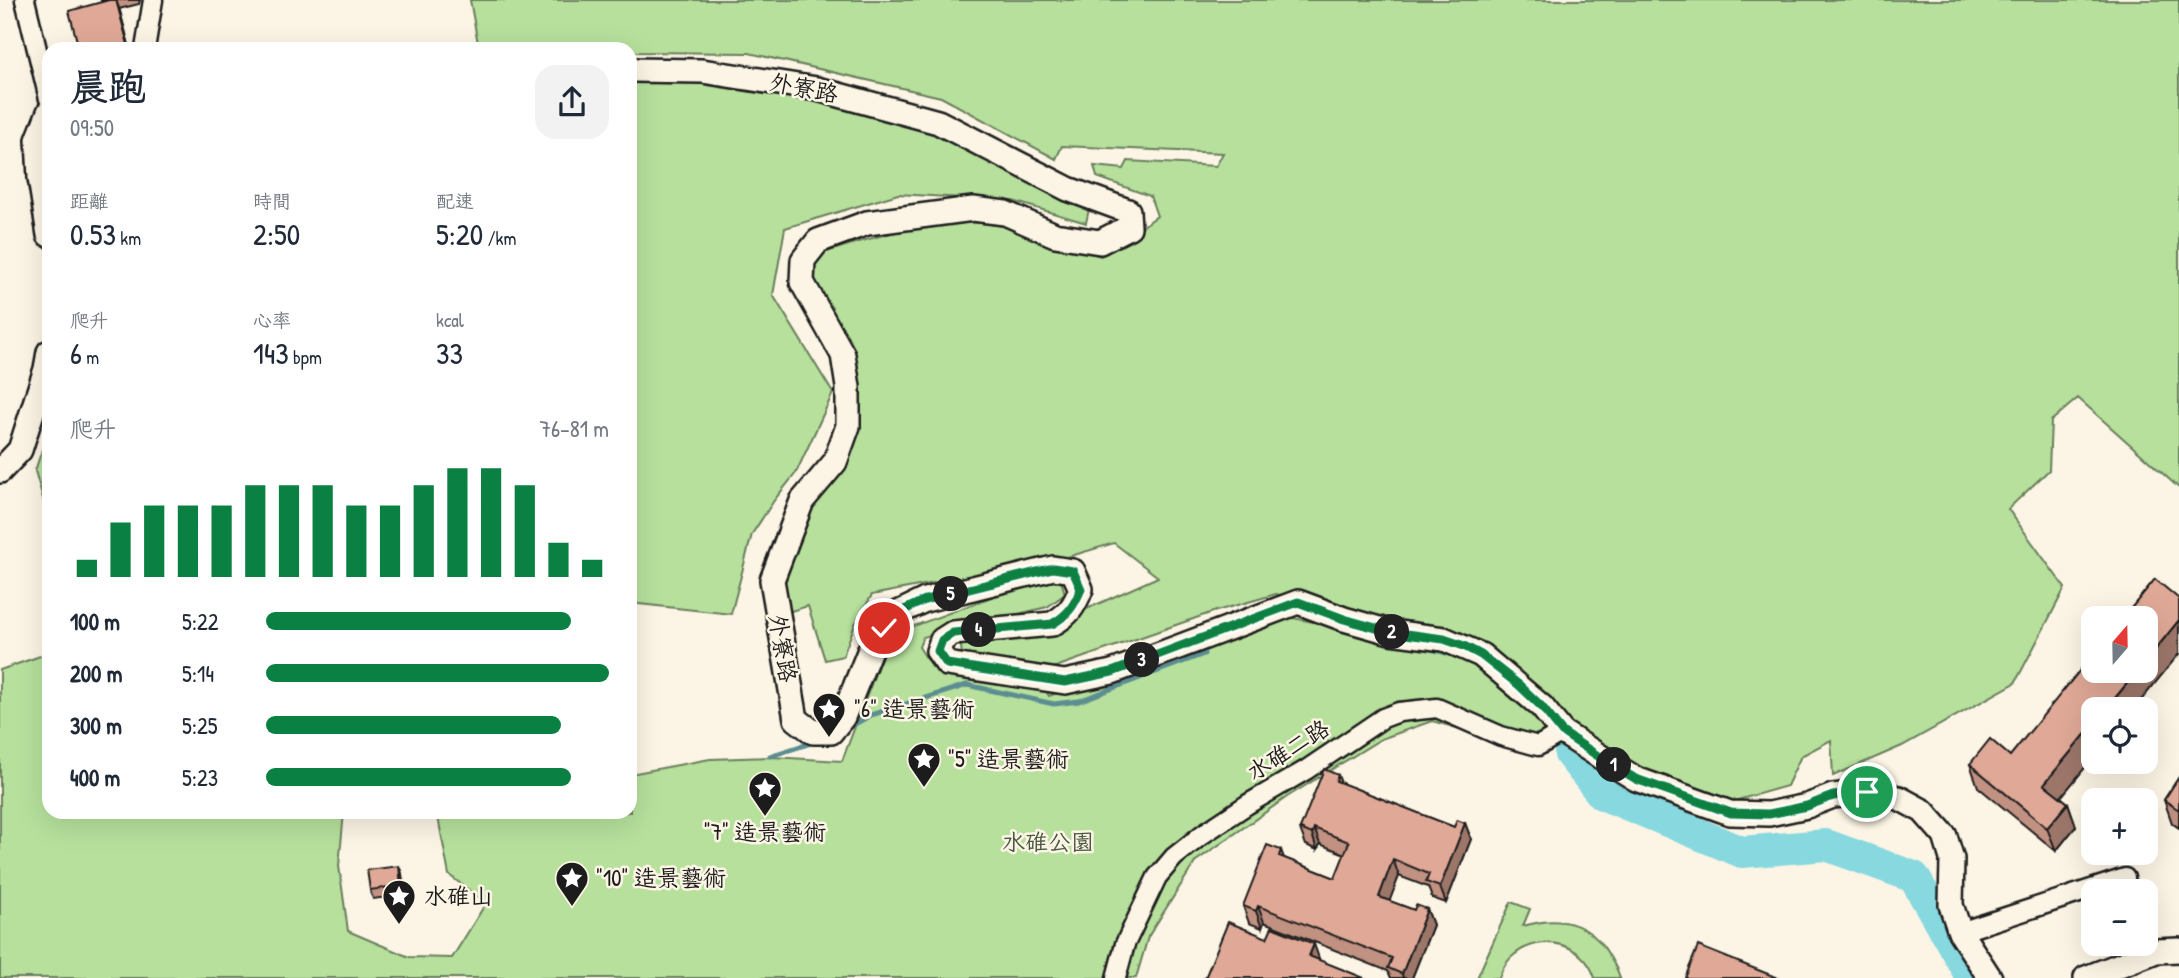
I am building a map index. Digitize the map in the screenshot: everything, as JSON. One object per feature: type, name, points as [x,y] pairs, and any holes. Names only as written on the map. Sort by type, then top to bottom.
[{"type":"street","points":[[25,0],[42,70]]},
{"type":"street","points":[[146,42],[153,0]]},
{"type":"street","name":"外寮路","points":[[637,70],[702,71],[817,89],[938,122],[1068,189],[1128,211],[1129,227],[1100,242],[1055,235],[1005,213],[973,209],[867,223],[818,241],[803,260],[802,282],[843,355],[849,387],[848,426],[835,462],[802,501],[772,580],[796,719],[813,732],[831,732],[843,717],[871,647],[898,613],[925,600],[1053,568],[1073,571],[1081,589],[1073,609],[1052,624],[953,633],[942,640],[938,651],[947,664],[1065,682],[1112,672],[1298,602],[1390,632],[1444,639],[1472,651],[1519,685],[1542,707],[1562,732]]},
{"type":"street","points":[[42,130],[38,140],[42,191]]},
{"type":"street","points":[[0,471],[20,450],[42,381]]},
{"type":"street","name":"水碓二路","points":[[1116,978],[1125,944],[1151,889],[1157,877],[1174,857],[1248,804],[1306,770],[1383,718],[1399,712],[1437,708],[1501,736],[1538,746],[1562,732]]},
{"type":"street","points":[[1562,732],[1636,779],[1731,813],[1769,814],[1807,806],[1833,796],[1867,792],[1899,798],[1923,811],[1945,836],[1952,859],[1951,905],[1960,932],[1990,978]]},
{"type":"street","points":[[1960,932],[2125,878]]},
{"type":"street","points":[[2086,978],[2156,951],[2179,950]]},
{"type":"green space","name":"水碓公園","points":[[470,0],[2179,0],[2179,488],[2078,398],[2051,421],[2049,470],[2008,509],[2065,588],[2015,683],[1902,746],[1833,776],[1831,740],[1801,756],[1787,786],[1713,807],[1604,770],[1553,721],[1543,752],[1432,721],[1381,739],[1287,797],[1196,861],[1148,937],[1136,978],[0,978],[0,670],[42,655],[42,819],[343,819],[339,866],[348,931],[409,957],[452,958],[486,903],[449,875],[438,819],[637,819],[637,773],[710,759],[771,757],[842,761],[883,653],[898,632],[1010,590],[1061,580],[1065,594],[1047,607],[923,637],[919,647],[932,667],[1045,689],[1049,696],[1191,642],[1283,616],[1448,649],[1531,701],[1498,668],[1404,624],[1276,594],[1213,612],[1053,668],[962,654],[960,640],[1080,612],[1158,577],[1114,543],[1064,558],[872,595],[855,624],[843,656],[825,660],[808,606],[777,615],[791,533],[847,449],[851,375],[802,297],[808,258],[904,230],[955,223],[1003,226],[1101,256],[1157,216],[1150,196],[1097,177],[1094,166],[1124,169],[1128,161],[1216,166],[1223,153],[1062,146],[1056,159],[941,97],[749,53],[637,52],[637,42],[478,42]]},
{"type":"green space","points":[[637,81],[688,82],[779,92],[935,129],[1089,209],[1086,223],[1013,201],[898,194],[785,228],[773,295],[833,393],[796,473],[752,534],[731,614],[637,604]]},
{"type":"green space","points":[[42,450],[42,495],[35,471]]},
{"type":"green space","points":[[1511,902],[1530,909],[1523,926],[1550,921],[1574,924],[1584,929],[1602,945],[1620,978],[1595,978],[1582,956],[1572,949],[1549,943],[1525,948],[1514,955],[1499,978],[1477,978]]},
{"type":"building","points":[[116,0],[127,42],[77,42],[69,11]]},
{"type":"building","points":[[2155,579],[2179,599],[2179,620],[2158,646],[2158,606],[2133,606]]},
{"type":"building","points":[[2081,669],[2081,683],[2127,683],[2116,697],[2081,697],[2081,739],[2044,784],[2068,803],[2047,828],[1970,764],[1990,739],[2010,756]]},
{"type":"building","points":[[1324,769],[1338,775],[1336,781],[1454,827],[1457,820],[1465,823],[1440,887],[1426,882],[1429,874],[1393,859],[1379,897],[1414,910],[1416,905],[1427,909],[1402,974],[1388,968],[1392,958],[1258,906],[1256,911],[1243,906],[1267,845],[1281,850],[1279,856],[1335,878],[1349,842],[1314,828],[1312,834],[1300,829]]},
{"type":"building","points":[[2179,777],[2179,810],[2164,800]]},
{"type":"building","points":[[399,866],[401,886],[370,890],[367,870]]},
{"type":"building","points":[[1228,922],[1267,938],[1272,927],[1314,944],[1309,956],[1364,978],[1205,978]]},
{"type":"building","points":[[1698,946],[1778,978],[1685,978]]},
{"type":"waterway","points":[[1338,629],[1362,636]]},
{"type":"waterway","points":[[1427,648],[1455,655]]},
{"type":"waterway","points":[[844,730],[871,715],[967,685],[1054,704],[1079,701],[1204,654]]},
{"type":"waterway","points":[[770,756],[817,741]]},
{"type":"waterway","points":[[1570,754],[1602,794],[1742,852],[1826,845],[1914,877],[1972,978]]},
{"type":"place","name":"\"6\" 造景藝術","points":[[829,739]]},
{"type":"place","name":"\"5\" 造景藝術","points":[[924,789]]},
{"type":"place","name":"\"7\" 造景藝術","points":[[765,818]]},
{"type":"place","name":"\"10\" 造景藝術","points":[[572,908]]},
{"type":"place","name":"水碓山","points":[[399,926]]},
{"type":"route","points":[[884,628],[898,613],[925,600],[1053,568],[1073,571],[1081,589],[1073,609],[1064,617],[1052,624],[953,633],[942,640],[938,651],[947,664],[1065,682],[1112,672],[1298,602],[1390,632],[1444,639],[1464,646],[1481,655],[1519,685],[1542,707],[1562,732],[1604,760],[1636,779],[1731,813],[1769,814],[1807,806],[1833,796],[1867,792]]}]
